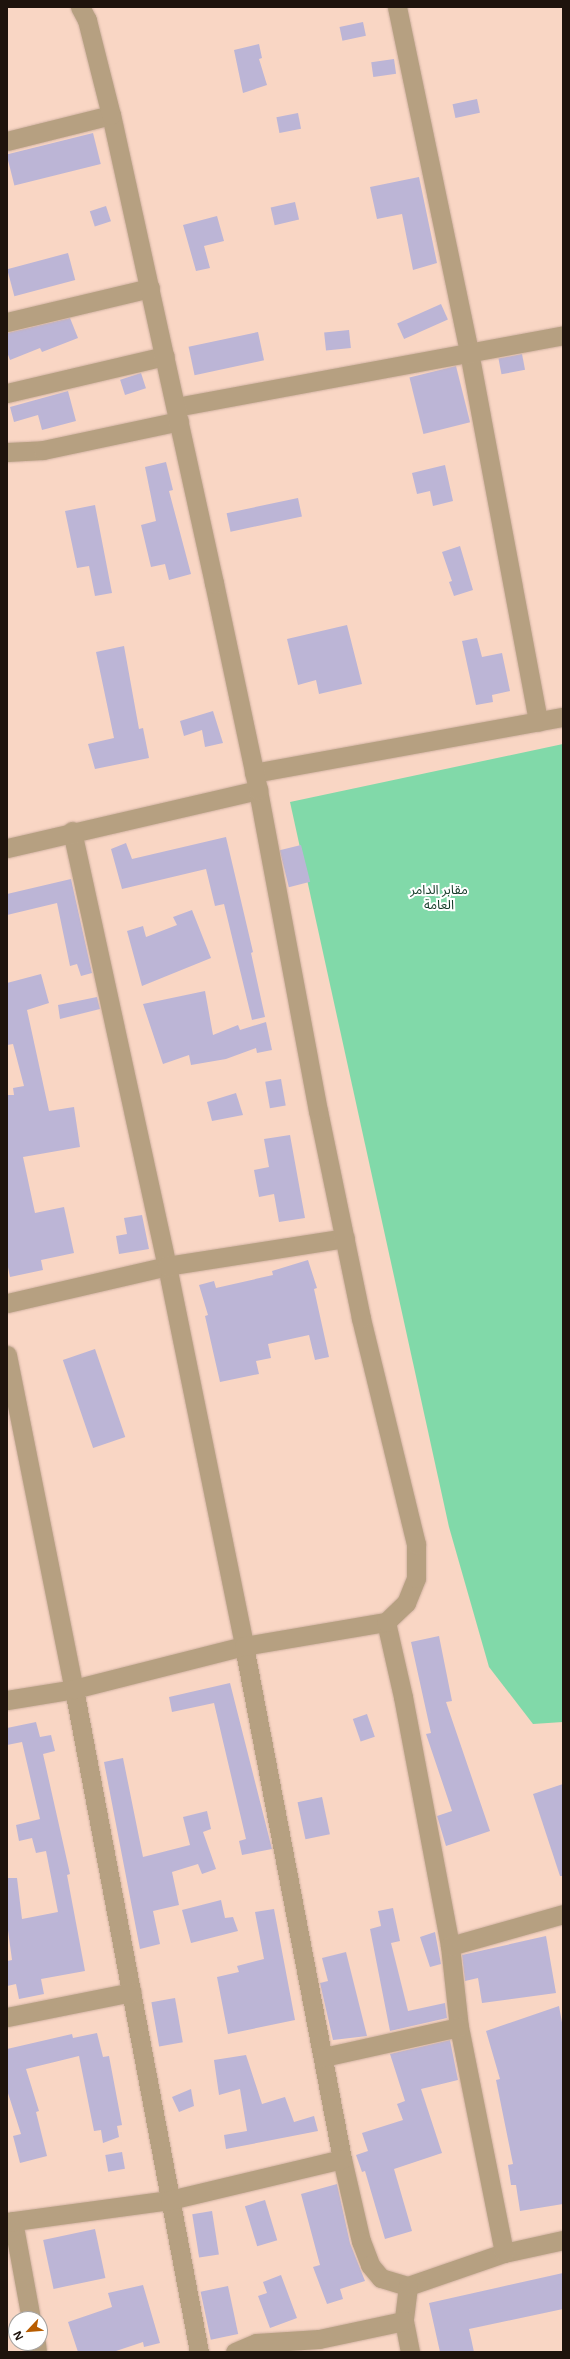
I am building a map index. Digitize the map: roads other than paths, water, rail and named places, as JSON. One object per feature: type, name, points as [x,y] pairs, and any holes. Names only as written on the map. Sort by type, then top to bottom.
[{"type":"street","points":[[7,1700],[74,1689],[244,1646],[386,1622],[406,1603],[416,1578],[416,1544],[361,1318],[316,1104],[256,781],[165,356],[111,115],[87,20],[80,7]]},
{"type":"street","points":[[397,7],[469,352],[538,722]]},
{"type":"street","points":[[7,141],[111,115]]},
{"type":"street","points":[[7,322],[150,288]]},
{"type":"street","points":[[7,452],[43,450],[177,414],[469,352],[563,335]]},
{"type":"street","points":[[7,393],[165,356]]},
{"type":"street","points":[[7,848],[256,781],[563,717]]},
{"type":"street","points":[[72,831],[167,1266],[244,1646],[324,2057],[342,2159],[361,2241],[370,2265],[381,2278],[408,2286],[504,2253],[563,2240]]},
{"type":"street","points":[[7,1303],[167,1266],[345,1238]]},
{"type":"street","points":[[7,1355],[74,1689],[199,2352]]},
{"type":"street","points":[[386,1622],[403,1697],[450,1946],[459,2027],[504,2253]]},
{"type":"street","points":[[450,1946],[563,1914]]},
{"type":"street","points":[[7,2017],[132,1992]]},
{"type":"street","points":[[324,2057],[459,2027]]},
{"type":"street","points":[[29,2311],[10,2222],[170,2200],[342,2159]]},
{"type":"street","points":[[408,2286],[404,2322],[410,2352]]},
{"type":"street","points":[[235,2352],[257,2348],[320,2345],[404,2322]]},
{"type":"park label","name":"مقابر الدامر العامة","points":[[439,898]]}]
